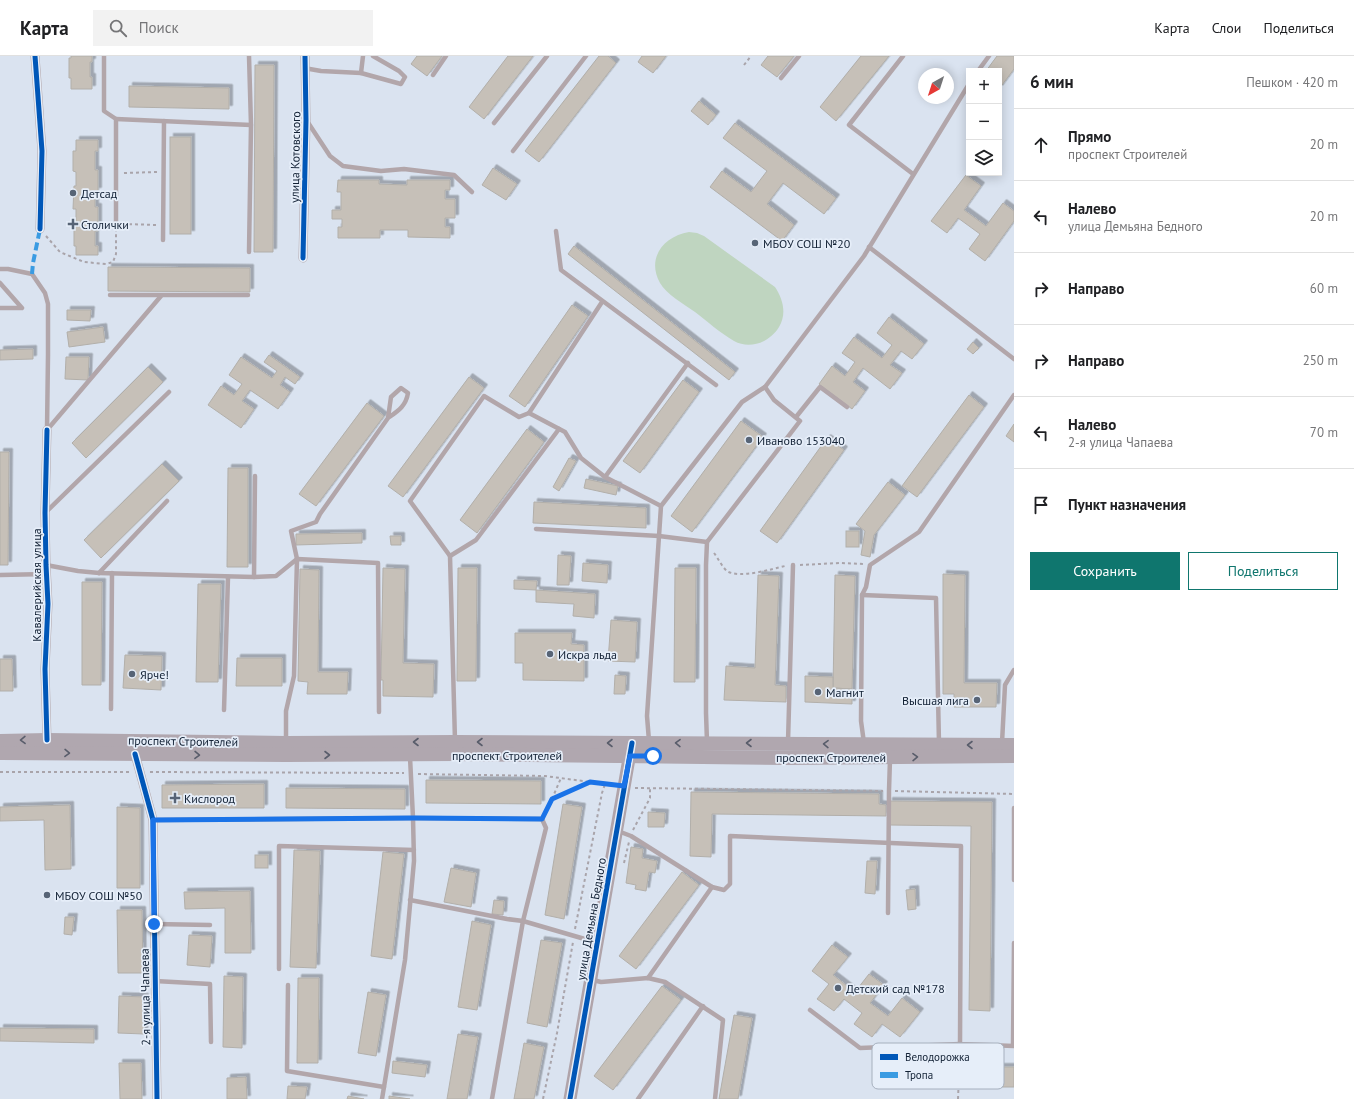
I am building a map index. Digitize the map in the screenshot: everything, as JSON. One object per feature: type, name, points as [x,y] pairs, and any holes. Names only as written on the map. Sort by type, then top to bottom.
[{"type":"main road","name":"проспект Строителей","points":[[0,741],[47,746],[135,747],[286,743],[455,742],[787,758],[863,751],[1014,756]]},
{"type":"main road","name":"проспект Строителей","points":[[135,747],[286,756],[631,750],[649,743],[788,744],[863,751]]},
{"type":"main road","name":"проспект Строителей","points":[[891,751],[939,745],[1008,745]]},
{"type":"main road","name":"проспект Строителей","points":[[0,753],[47,746]]},
{"type":"street","points":[[36,56],[42,151],[40,229]]},
{"type":"street","name":"улица Котовского","points":[[303,258],[306,120],[305,56]]},
{"type":"street","name":"Кавалерийская улица","points":[[47,430],[46,569],[48,604],[45,669],[47,746]]},
{"type":"street","name":"2-я улица Чапаева","points":[[135,747],[153,820],[157,1099]]},
{"type":"street","name":"улица Демьяна Бедного","points":[[572,1098],[590,980],[631,750]]},
{"type":"lane","points":[[104,56],[104,110],[116,119],[251,125]]},
{"type":"lane","points":[[249,56],[251,125],[250,252]]},
{"type":"lane","points":[[361,73],[364,56]]},
{"type":"lane","points":[[304,68],[321,71],[361,73],[401,84],[405,77],[373,56]]},
{"type":"lane","points":[[433,75],[446,56]]},
{"type":"lane","points":[[494,123],[547,56]]},
{"type":"lane","points":[[513,150],[586,56]]},
{"type":"lane","points":[[781,78],[799,56]]},
{"type":"lane","points":[[903,56],[849,125],[913,174]]},
{"type":"lane","points":[[980,68],[989,56]]},
{"type":"lane","points":[[649,743],[647,716],[662,506],[742,402],[765,387],[869,247],[966,89]]},
{"type":"lane","points":[[116,119],[116,224]]},
{"type":"lane","points":[[306,120],[330,156],[342,166],[381,171],[404,169],[454,175],[472,192]]},
{"type":"lane","points":[[163,240],[164,121]]},
{"type":"lane","points":[[556,231],[560,270],[716,385]]},
{"type":"lane","points":[[869,247],[1014,359]]},
{"type":"lane","name":"Кавалерийская улица","points":[[0,269],[8,269],[32,274],[45,293],[48,304],[47,430]]},
{"type":"lane","points":[[0,283],[22,308],[0,308]]},
{"type":"lane","points":[[110,295],[248,295]]},
{"type":"lane","points":[[47,430],[161,296]]},
{"type":"lane","points":[[455,742],[450,556],[410,501],[484,396],[519,417],[529,412],[602,302]]},
{"type":"lane","points":[[605,477],[688,363]]},
{"type":"lane","points":[[708,743],[706,698],[707,542],[800,421],[774,400],[765,387]]},
{"type":"lane","points":[[796,417],[820,387],[847,407]]},
{"type":"lane","points":[[286,743],[286,711],[294,676],[297,559],[291,531],[316,522],[320,514],[388,418],[398,411],[407,401],[408,393],[401,388],[391,397],[388,418]]},
{"type":"lane","points":[[46,513],[168,392]]},
{"type":"lane","points":[[863,751],[861,721],[862,595],[866,587],[870,565],[919,532],[1014,395]]},
{"type":"lane","points":[[529,412],[565,432],[581,458],[605,477],[662,506]]},
{"type":"lane","points":[[450,556],[476,540],[559,429]]},
{"type":"lane","points":[[254,577],[255,476]]},
{"type":"lane","points":[[99,573],[167,501]]},
{"type":"lane","points":[[536,529],[659,536],[707,542]]},
{"type":"lane","points":[[0,575],[46,569],[99,573],[254,577],[276,576],[297,559],[378,563],[379,712]]},
{"type":"lane","points":[[788,744],[793,565]]},
{"type":"lane","points":[[110,709],[112,573]]},
{"type":"lane","points":[[224,710],[228,577]]},
{"type":"lane","points":[[862,595],[936,598],[939,745]]},
{"type":"lane","points":[[1008,745],[1005,685],[1014,670]]},
{"type":"lane","points":[[888,913],[888,844],[891,751]]},
{"type":"lane","points":[[382,1099],[404,960],[414,861],[414,818],[410,755]]},
{"type":"lane","points":[[1014,808],[1014,880]]},
{"type":"lane","points":[[153,820],[414,818],[542,819],[546,828],[523,921],[492,1099]]},
{"type":"lane","points":[[617,830],[630,836],[712,887],[724,890],[730,884],[730,836],[961,846],[960,1043]]},
{"type":"lane","points":[[279,969],[279,846],[414,850]]},
{"type":"lane","points":[[648,978],[712,887]]},
{"type":"lane","points":[[410,900],[523,921],[597,943]]},
{"type":"lane","points":[[154,924],[210,925]]},
{"type":"lane","points":[[1013,1046],[1014,943]]},
{"type":"lane","points":[[590,980],[601,982],[648,978],[665,982],[723,1020],[715,1099]]},
{"type":"lane","points":[[155,981],[210,984],[210,1042]]},
{"type":"lane","points":[[288,984],[287,1071],[384,1087]]},
{"type":"lane","points":[[638,1099],[703,1006]]},
{"type":"lane","points":[[810,1010],[860,1048],[872,1048]]},
{"type":"path","points":[[744,65],[751,56]]},
{"type":"path","points":[[116,173],[163,171]]},
{"type":"path","points":[[40,229],[60,252],[84,262],[106,264],[113,262],[116,254],[116,224],[163,226]]},
{"type":"path","points":[[707,542],[726,570],[735,574],[760,572],[793,565],[839,563],[870,565]]},
{"type":"path","points":[[0,772],[545,776],[642,789],[889,791],[1014,794]]},
{"type":"path","points":[[542,819],[561,778]]},
{"type":"path","points":[[552,799],[590,782]]},
{"type":"path","points":[[623,864],[630,836],[650,798],[650,788]]},
{"type":"path","points":[[958,1089],[958,1099]]},
{"type":"green space","points":[[689,232],[704,236],[775,287],[782,302],[783,317],[779,327],[770,337],[759,343],[747,345],[740,344],[666,291],[656,274],[656,257],[665,243],[680,234]]},
{"type":"building","points":[[71,56],[92,56],[92,62],[90,62],[90,77],[92,77],[92,89],[71,89],[71,78],[69,78],[69,58],[71,58]]},
{"type":"building","points":[[417,56],[442,56],[427,76],[411,64]]},
{"type":"building","points":[[508,56],[533,56],[484,119],[469,107]]},
{"type":"building","points":[[599,56],[608,56],[616,63],[539,162],[525,151]]},
{"type":"building","points":[[642,56],[666,56],[653,73],[638,62]]},
{"type":"building","points":[[768,56],[794,56],[777,77],[761,65]]},
{"type":"building","points":[[861,56],[889,56],[836,121],[820,107]]},
{"type":"building","points":[[997,56],[1014,56],[1014,69],[1002,85],[1002,68],[988,68]]},
{"type":"building","points":[[255,65],[274,65],[273,252],[254,252]]},
{"type":"building","points":[[129,86],[229,88],[229,109],[129,107]]},
{"type":"building","points":[[699,101],[716,115],[708,125],[691,111]]},
{"type":"building","points":[[735,123],[836,198],[824,214],[783,183],[767,204],[794,225],[782,241],[710,187],[722,171],[751,192],[767,171],[723,138]]},
{"type":"building","points":[[170,137],[191,137],[191,234],[170,234]]},
{"type":"building","points":[[76,140],[98,140],[98,151],[95,151],[95,170],[98,170],[98,191],[95,191],[95,207],[98,207],[98,231],[95,231],[95,246],[98,246],[98,255],[76,255],[76,246],[74,246],[76,209],[73,209],[76,172],[73,171],[73,151],[76,151]]},
{"type":"building","points":[[493,168],[517,184],[506,200],[482,185]]},
{"type":"building","points":[[966,175],[981,186],[964,210],[986,226],[1003,203],[1014,211],[1014,221],[985,261],[969,249],[980,234],[958,218],[947,233],[931,221]]},
{"type":"building","points":[[338,180],[379,180],[379,184],[407,185],[407,180],[450,180],[450,190],[445,190],[445,199],[455,199],[455,218],[445,218],[445,227],[450,227],[450,238],[408,237],[408,230],[380,230],[380,238],[338,238],[338,227],[342,227],[342,219],[332,219],[332,210],[341,210],[341,192],[337,192]]},
{"type":"building","points":[[574,246],[735,372],[729,380],[568,254]]},
{"type":"building","points":[[108,267],[250,268],[250,292],[108,291]]},
{"type":"building","points":[[572,305],[588,316],[525,407],[509,396]]},
{"type":"building","points":[[67,310],[91,310],[90,321],[67,320]]},
{"type":"building","points":[[889,317],[924,344],[912,359],[901,351],[890,365],[902,373],[890,389],[863,368],[853,382],[865,391],[852,409],[819,384],[832,366],[845,376],[855,362],[842,353],[854,337],[882,358],[892,345],[877,333]]},
{"type":"building","points":[[103,327],[105,342],[69,347],[67,332]]},
{"type":"building","points":[[973,342],[979,348],[973,354],[967,349]]},
{"type":"building","points":[[33,349],[33,359],[0,360],[0,350]]},
{"type":"building","points":[[269,355],[300,377],[295,384],[285,377],[280,385],[290,392],[278,409],[250,390],[242,401],[254,409],[241,428],[208,405],[221,386],[234,395],[242,384],[229,375],[241,357],[272,378],[277,371],[264,362]]},
{"type":"building","points":[[66,357],[89,357],[88,380],[65,379]]},
{"type":"building","points":[[148,367],[163,382],[86,458],[72,443]]},
{"type":"building","points":[[469,377],[484,388],[403,497],[388,486]]},
{"type":"building","points":[[683,380],[699,392],[640,473],[623,461]]},
{"type":"building","points":[[969,395],[984,407],[917,497],[902,486]]},
{"type":"building","points":[[367,403],[384,416],[316,506],[299,494]]},
{"type":"building","points":[[741,421],[763,437],[692,532],[671,516]]},
{"type":"building","points":[[1014,424],[1014,442],[1006,436]]},
{"type":"building","points":[[527,429],[544,442],[477,533],[460,520]]},
{"type":"building","points":[[827,438],[844,450],[777,543],[760,531]]},
{"type":"building","points":[[0,452],[9,452],[8,565],[0,565]]},
{"type":"building","points":[[569,458],[576,461],[559,491],[553,487]]},
{"type":"building","points":[[162,464],[179,481],[101,558],[84,540]]},
{"type":"building","points":[[228,468],[248,468],[248,567],[227,567]]},
{"type":"building","points":[[586,479],[618,486],[616,495],[584,488]]},
{"type":"building","points":[[888,482],[905,495],[874,535],[870,557],[861,555],[865,531],[856,524]]},
{"type":"building","points":[[534,502],[646,508],[646,528],[533,523]]},
{"type":"building","points":[[846,531],[859,531],[859,547],[846,547]]},
{"type":"building","points":[[362,533],[362,543],[296,545],[296,534]]},
{"type":"building","points":[[390,536],[401,536],[401,545],[391,545]]},
{"type":"building","points":[[558,555],[571,556],[569,585],[557,585]]},
{"type":"building","points":[[583,563],[608,565],[607,583],[582,581]]},
{"type":"building","points":[[383,568],[405,569],[403,663],[434,664],[433,697],[383,696],[383,680],[381,680]]},
{"type":"building","points":[[458,568],[477,568],[476,681],[457,681]]},
{"type":"building","points":[[675,568],[696,568],[695,682],[674,682]]},
{"type":"building","points":[[300,569],[319,570],[318,672],[348,672],[347,694],[307,694],[308,682],[298,681]]},
{"type":"building","points":[[943,574],[965,575],[964,683],[997,683],[996,707],[954,707],[954,694],[943,694]]},
{"type":"building","points":[[758,575],[779,576],[775,685],[786,686],[786,702],[724,700],[726,666],[755,668]]},
{"type":"building","points":[[835,575],[855,576],[852,689],[833,688]]},
{"type":"building","points":[[514,580],[537,581],[536,590],[514,589]]},
{"type":"building","points":[[82,582],[102,582],[101,685],[82,685]]},
{"type":"building","points":[[198,584],[221,584],[218,682],[196,682]]},
{"type":"building","points":[[536,590],[595,594],[594,618],[573,616],[574,604],[536,602]]},
{"type":"building","points":[[611,620],[637,622],[635,662],[608,661]]},
{"type":"building","name":"Искра льда","points":[[515,633],[572,633],[571,644],[584,645],[584,681],[523,680],[523,663],[515,663]]},
{"type":"building","points":[[125,655],[162,656],[161,690],[123,688]]},
{"type":"building","points":[[237,658],[282,658],[282,686],[236,686]]},
{"type":"building","points":[[0,659],[12,659],[13,691],[0,691]]},
{"type":"building","points":[[615,675],[626,676],[625,694],[614,694]]},
{"type":"building","points":[[805,676],[833,677],[833,688],[852,689],[852,704],[805,702]]},
{"type":"building","points":[[426,780],[541,781],[541,804],[426,803]]},
{"type":"building","points":[[264,784],[264,808],[162,808],[162,785]]},
{"type":"building","points":[[286,788],[405,789],[405,809],[286,808]]},
{"type":"building","points":[[691,792],[879,794],[879,804],[886,805],[886,816],[712,814],[711,857],[690,856]]},
{"type":"building","points":[[889,801],[992,802],[990,1011],[969,1010],[971,826],[889,825]]},
{"type":"building","points":[[563,804],[582,807],[564,919],[545,915]]},
{"type":"building","points":[[70,805],[71,869],[45,870],[44,820],[0,821],[0,807]]},
{"type":"building","points":[[117,807],[140,808],[140,888],[117,888]]},
{"type":"building","points":[[648,812],[665,813],[664,827],[648,827]]},
{"type":"building","points":[[631,847],[643,849],[642,858],[657,861],[655,873],[649,872],[646,891],[635,889],[636,885],[626,883]]},
{"type":"building","points":[[294,850],[320,851],[316,968],[290,967]]},
{"type":"building","points":[[383,852],[404,854],[392,959],[371,956]]},
{"type":"building","points":[[255,855],[268,855],[268,868],[255,868]]},
{"type":"building","points":[[867,861],[877,861],[875,894],[865,893]]},
{"type":"building","points":[[451,868],[476,873],[471,907],[444,902]]},
{"type":"building","points":[[682,872],[699,885],[636,969],[619,956]]},
{"type":"building","points":[[915,889],[916,909],[908,910],[906,890]]},
{"type":"building","points":[[250,891],[251,953],[225,953],[225,908],[185,909],[184,892]]},
{"type":"building","points":[[494,900],[504,901],[503,915],[492,914]]},
{"type":"building","points":[[117,910],[142,910],[143,973],[118,973]]},
{"type":"building","points":[[65,917],[74,917],[72,935],[64,934]]},
{"type":"building","points":[[472,921],[491,925],[477,1010],[458,1007]]},
{"type":"building","points":[[189,935],[212,936],[210,967],[187,965]]},
{"type":"building","points":[[541,940],[562,943],[547,1027],[527,1023]]},
{"type":"building","name":"Детский сад №178","points":[[832,945],[848,957],[833,975],[855,992],[869,974],[884,985],[870,1003],[888,1016],[902,998],[920,1012],[900,1037],[882,1024],[872,1037],[854,1024],[862,1013],[844,999],[834,1011],[817,999],[829,984],[812,971]]},
{"type":"building","points":[[224,976],[243,977],[242,1048],[223,1047]]},
{"type":"building","points":[[298,978],[319,978],[318,1063],[297,1063]]},
{"type":"building","points":[[662,986],[681,1000],[613,1090],[594,1076]]},
{"type":"building","points":[[368,992],[386,995],[376,1056],[358,1053]]},
{"type":"building","points":[[119,996],[145,997],[144,1034],[118,1033]]},
{"type":"building","points":[[734,1015],[752,1018],[738,1099],[719,1099]]},
{"type":"building","points":[[0,1028],[94,1029],[94,1043],[0,1041]]},
{"type":"building","points":[[458,1034],[478,1037],[467,1099],[447,1099]]},
{"type":"building","points":[[524,1043],[544,1047],[534,1099],[514,1099]]},
{"type":"building","points":[[393,1061],[427,1065],[425,1077],[392,1073]]},
{"type":"building","points":[[119,1063],[141,1063],[142,1099],[120,1099]]},
{"type":"building","points":[[1004,1067],[1014,1067],[1014,1087],[1004,1087]]},
{"type":"building","points":[[246,1077],[247,1099],[227,1099],[227,1078]]},
{"type":"building","points":[[288,1086],[307,1087],[305,1099],[287,1099]]},
{"type":"building","points":[[348,1096],[364,1099],[347,1099]]},
{"type":"building","points":[[389,1096],[410,1099],[389,1099]]},
{"type":"marked path","points":[[32,274],[40,229]]},
{"type":"cycle path","points":[[35,56],[42,151],[40,229]]},
{"type":"cycle path","points":[[303,258],[306,120],[305,56]]},
{"type":"cycle path","points":[[47,430],[45,513],[48,604],[45,669],[47,740]]},
{"type":"cycle path","points":[[570,1099],[632,743]]},
{"type":"cycle path","points":[[135,754],[153,820],[157,1099]]},
{"type":"place","name":"Детсад","points":[[73,193]]},
{"type":"place","name":"Столички","points":[[73,224]]},
{"type":"place","name":"МБОУ СОШ №20","points":[[755,243]]},
{"type":"place","name":"Иваново 153040","points":[[749,440]]},
{"type":"place","name":"Искра льда","points":[[550,654]]},
{"type":"place","name":"Ярче!","points":[[132,674]]},
{"type":"place","name":"Магнит","points":[[818,692]]},
{"type":"place","name":"Высшая лига","points":[[977,700]]},
{"type":"place","name":"Кислород","points":[[175,798]]},
{"type":"place","name":"МБОУ СОШ №50","points":[[47,895]]},
{"type":"place","name":"Детский сад №178","points":[[838,988]]},
{"type":"route","points":[[154,924],[153,820],[414,818],[542,819],[552,799],[590,782],[624,786],[630,756],[653,756]]}]
